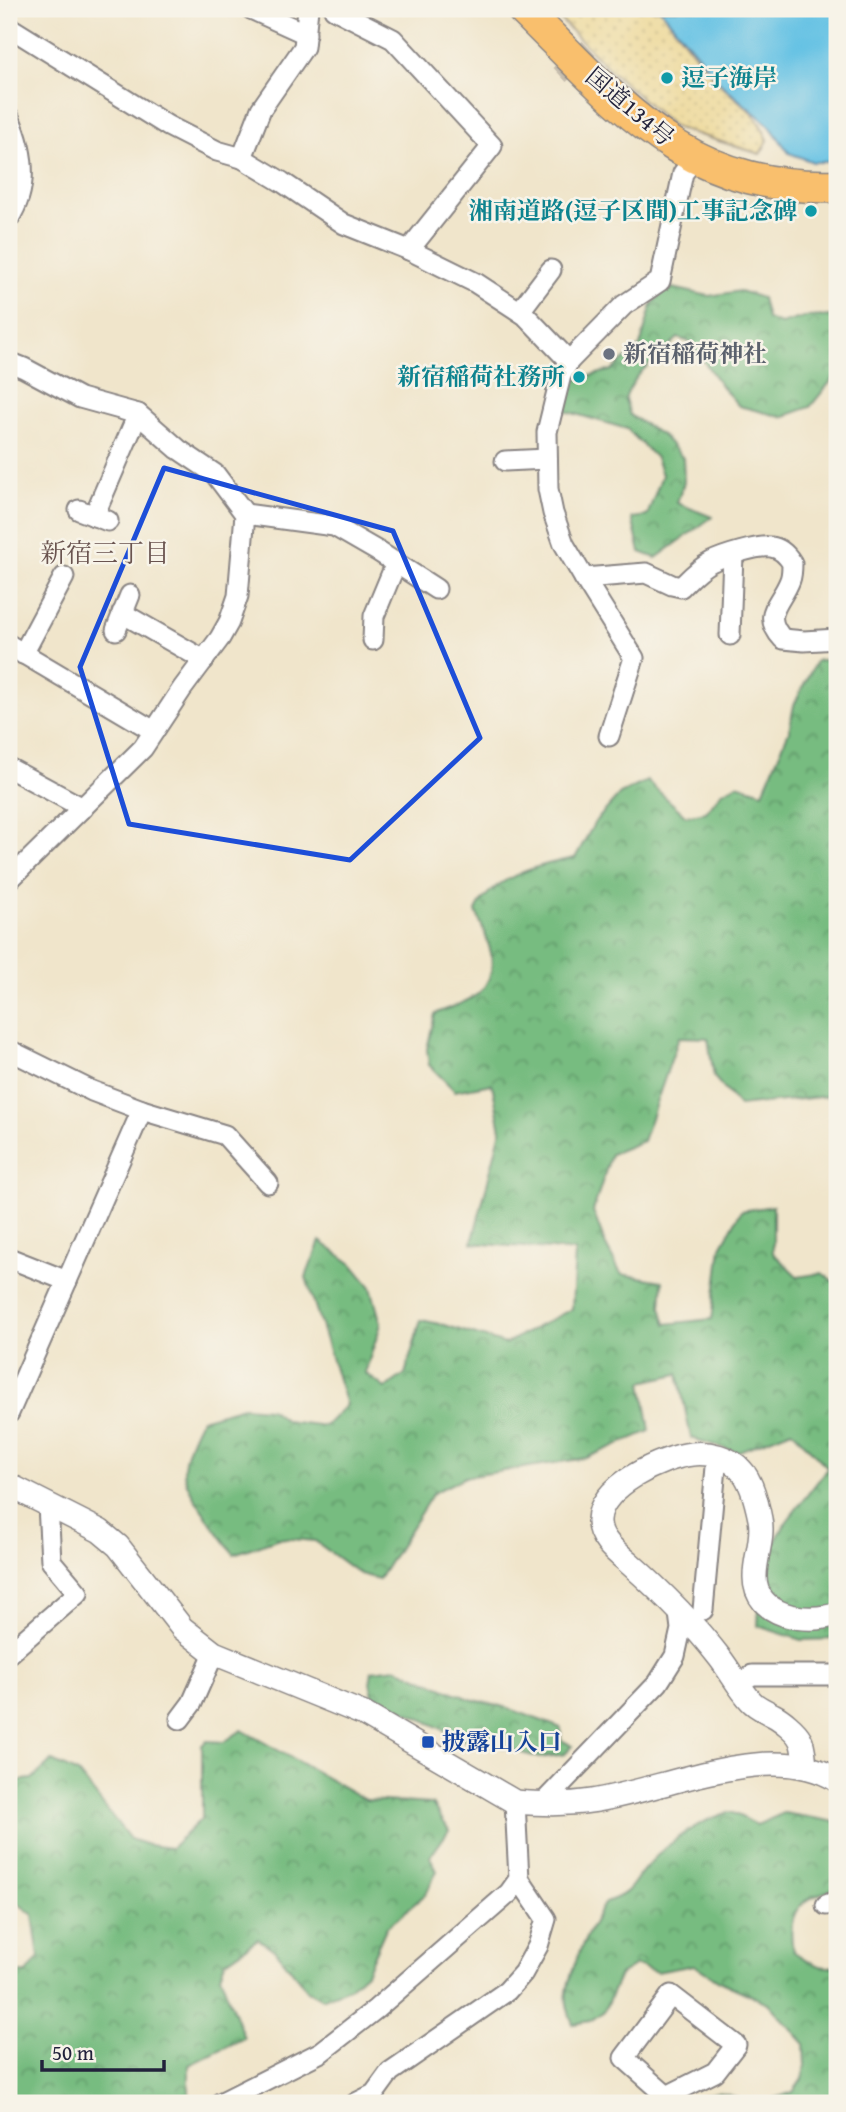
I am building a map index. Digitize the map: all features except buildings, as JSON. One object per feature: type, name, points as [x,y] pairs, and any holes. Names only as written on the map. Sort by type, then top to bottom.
[{"type":"highway","name":"国道134号","points":[[523,9],[621,106],[650,130],[701,161],[751,178],[809,187],[837,186]]},
{"type":"street","points":[[251,9],[306,34]]},
{"type":"street","points":[[242,158],[261,109],[304,47],[308,9]]},
{"type":"street","points":[[334,9],[393,39],[492,146],[408,250]]},
{"type":"street","points":[[9,27],[168,126],[217,151],[242,158],[344,224],[408,250],[476,283],[520,311],[569,361]]},
{"type":"street","points":[[9,117],[24,166],[23,185],[9,218]]},
{"type":"street","points":[[609,736],[634,658],[564,544],[548,489],[547,432],[561,375],[569,361],[624,305],[660,281],[683,173],[688,167]]},
{"type":"street","points":[[520,311],[551,270]]},
{"type":"street","points":[[9,362],[80,398],[138,414],[178,449],[215,474],[246,514],[238,596],[229,622],[143,748],[9,880]]},
{"type":"street","points":[[94,515],[138,414]]},
{"type":"street","points":[[505,461],[547,459]]},
{"type":"street","points":[[246,514],[334,526],[436,589]]},
{"type":"street","points":[[583,578],[646,573],[681,587],[711,562],[756,548],[771,547],[784,552],[792,563],[791,578],[772,613],[773,628],[783,639],[837,639]]},
{"type":"street","points":[[730,635],[733,555]]},
{"type":"street","points":[[373,640],[374,616],[396,563]]},
{"type":"street","points":[[64,577],[16,650],[154,731]]},
{"type":"street","points":[[122,613],[204,660]]},
{"type":"street","points":[[9,768],[83,808]]},
{"type":"street","points":[[9,1050],[92,1091],[142,1110],[225,1135],[268,1182]]},
{"type":"street","points":[[9,1413],[142,1110]]},
{"type":"street","points":[[9,1258],[66,1281]]},
{"type":"street","points":[[805,1765],[800,1740],[778,1718],[752,1703],[718,1656],[658,1588],[615,1551],[603,1536],[598,1521],[603,1506],[609,1494],[630,1479],[679,1456],[693,1453],[717,1456],[743,1471],[756,1504],[761,1541],[754,1578],[757,1590],[765,1601],[791,1618],[807,1619],[837,1614]]},
{"type":"street","points":[[704,1610],[717,1456]]},
{"type":"street","points":[[9,1485],[100,1531],[118,1546],[182,1628],[214,1653],[364,1714],[515,1802],[542,1804],[591,1801],[762,1764],[805,1765],[822,1770],[837,1780]]},
{"type":"street","points":[[9,1653],[78,1593],[51,1561],[48,1505]]},
{"type":"street","points":[[542,1804],[658,1683],[675,1656],[681,1629],[679,1613]]},
{"type":"street","points":[[180,1719],[192,1703],[214,1653]]},
{"type":"street","points":[[739,1684],[752,1675],[837,1675]]},
{"type":"street","points":[[356,2103],[374,2094],[390,2073],[507,1991],[523,1973],[538,1946],[546,1919],[519,1879],[515,1802]]},
{"type":"street","points":[[220,2103],[321,2052],[432,1961],[509,1893],[519,1879]]},
{"type":"street","points":[[671,1995],[736,2045],[715,2072],[664,2100],[624,2058],[671,1995]]},
{"type":"highlighted area","points":[[164,468],[393,531],[480,738],[350,860],[129,824],[80,667]]},
{"type":"green space","points":[[668,287],[709,296],[740,291],[762,298],[767,319],[781,324],[804,317],[837,316],[837,374],[810,407],[782,417],[739,406],[690,342],[678,338],[647,366],[629,389],[625,399],[630,415],[663,436],[683,458],[684,482],[677,503],[712,517],[656,558],[640,552],[632,518],[647,516],[662,475],[656,458],[627,429],[562,410],[567,382],[612,370],[640,346],[652,304]]},
{"type":"green space","points":[[837,658],[837,1095],[739,1106],[714,1077],[708,1038],[679,1037],[643,1141],[611,1154],[593,1211],[606,1246],[621,1274],[663,1281],[661,1307],[666,1324],[712,1319],[721,1247],[741,1211],[773,1206],[773,1253],[798,1277],[822,1273],[837,1284],[837,1639],[801,1640],[758,1626],[761,1566],[787,1521],[828,1468],[792,1430],[737,1452],[691,1438],[678,1374],[642,1382],[650,1431],[586,1458],[465,1477],[433,1493],[379,1579],[360,1574],[315,1541],[279,1538],[234,1554],[190,1489],[184,1470],[186,1457],[201,1419],[243,1407],[270,1409],[286,1421],[325,1426],[346,1405],[306,1277],[320,1241],[352,1264],[371,1287],[381,1324],[365,1373],[385,1388],[405,1374],[421,1320],[505,1344],[572,1309],[575,1251],[472,1243],[501,1130],[492,1084],[455,1091],[429,1065],[427,1049],[435,1014],[476,996],[491,973],[491,952],[476,911],[483,899],[493,889],[518,874],[575,858],[595,822],[620,794],[647,781],[686,816],[706,812],[721,793],[737,784],[763,792],[789,731],[794,705],[816,661]]},
{"type":"green space","points":[[396,1668],[470,1699],[505,1707],[561,1728],[561,1740],[573,1746],[565,1754],[540,1758],[478,1740],[470,1743],[373,1695],[370,1683],[372,1671]]},
{"type":"green space","points":[[242,1730],[366,1800],[432,1804],[449,1830],[430,1857],[437,1871],[426,1894],[386,1928],[366,1973],[349,1988],[322,1999],[308,1991],[276,1951],[258,1939],[225,1962],[220,1975],[244,2038],[189,2065],[189,2103],[9,2103],[9,1973],[27,1973],[39,1957],[33,1915],[9,1896],[9,1775],[16,1781],[32,1779],[52,1761],[78,1773],[130,1839],[171,1848],[202,1818],[202,1745],[207,1741],[224,1742]]},
{"type":"green space","points":[[731,1812],[757,1825],[784,1813],[837,1822],[837,1888],[813,1897],[798,1908],[791,1937],[793,1951],[803,1958],[820,1966],[837,1965],[837,2103],[762,2103],[793,2092],[802,2079],[805,2067],[804,2043],[768,2003],[721,1982],[694,1965],[657,1972],[636,1965],[620,1975],[604,2011],[590,2021],[573,2024],[570,2016],[567,2004],[569,1981],[577,1958],[605,1902],[627,1891],[649,1864],[676,1839],[697,1825]]},
{"type":"green space","points":[[718,2092],[756,2103],[696,2103],[703,2096]]},
{"type":"sand","name":"逗子海岸","points":[[550,9],[660,9],[710,74],[757,120],[768,140],[760,154],[674,127],[613,73]]},
{"type":"water","points":[[660,9],[837,9],[837,162],[813,162],[789,153],[770,126],[724,87]]},
{"type":"tunnel","points":[[560,75],[589,48]]},
{"type":"place","name":"逗子海岸","points":[[667,78]]},
{"type":"place","name":"湘南道路(逗子区間)工事記念碑","points":[[811,211]]},
{"type":"place","name":"新宿稲荷神社","points":[[609,354]]},
{"type":"place","name":"新宿稲荷社務所","points":[[579,377]]},
{"type":"place","name":"披露山入口","points":[[428,1742]]},
{"type":"district","name":"新宿三丁目","points":[[105,553]]}]
